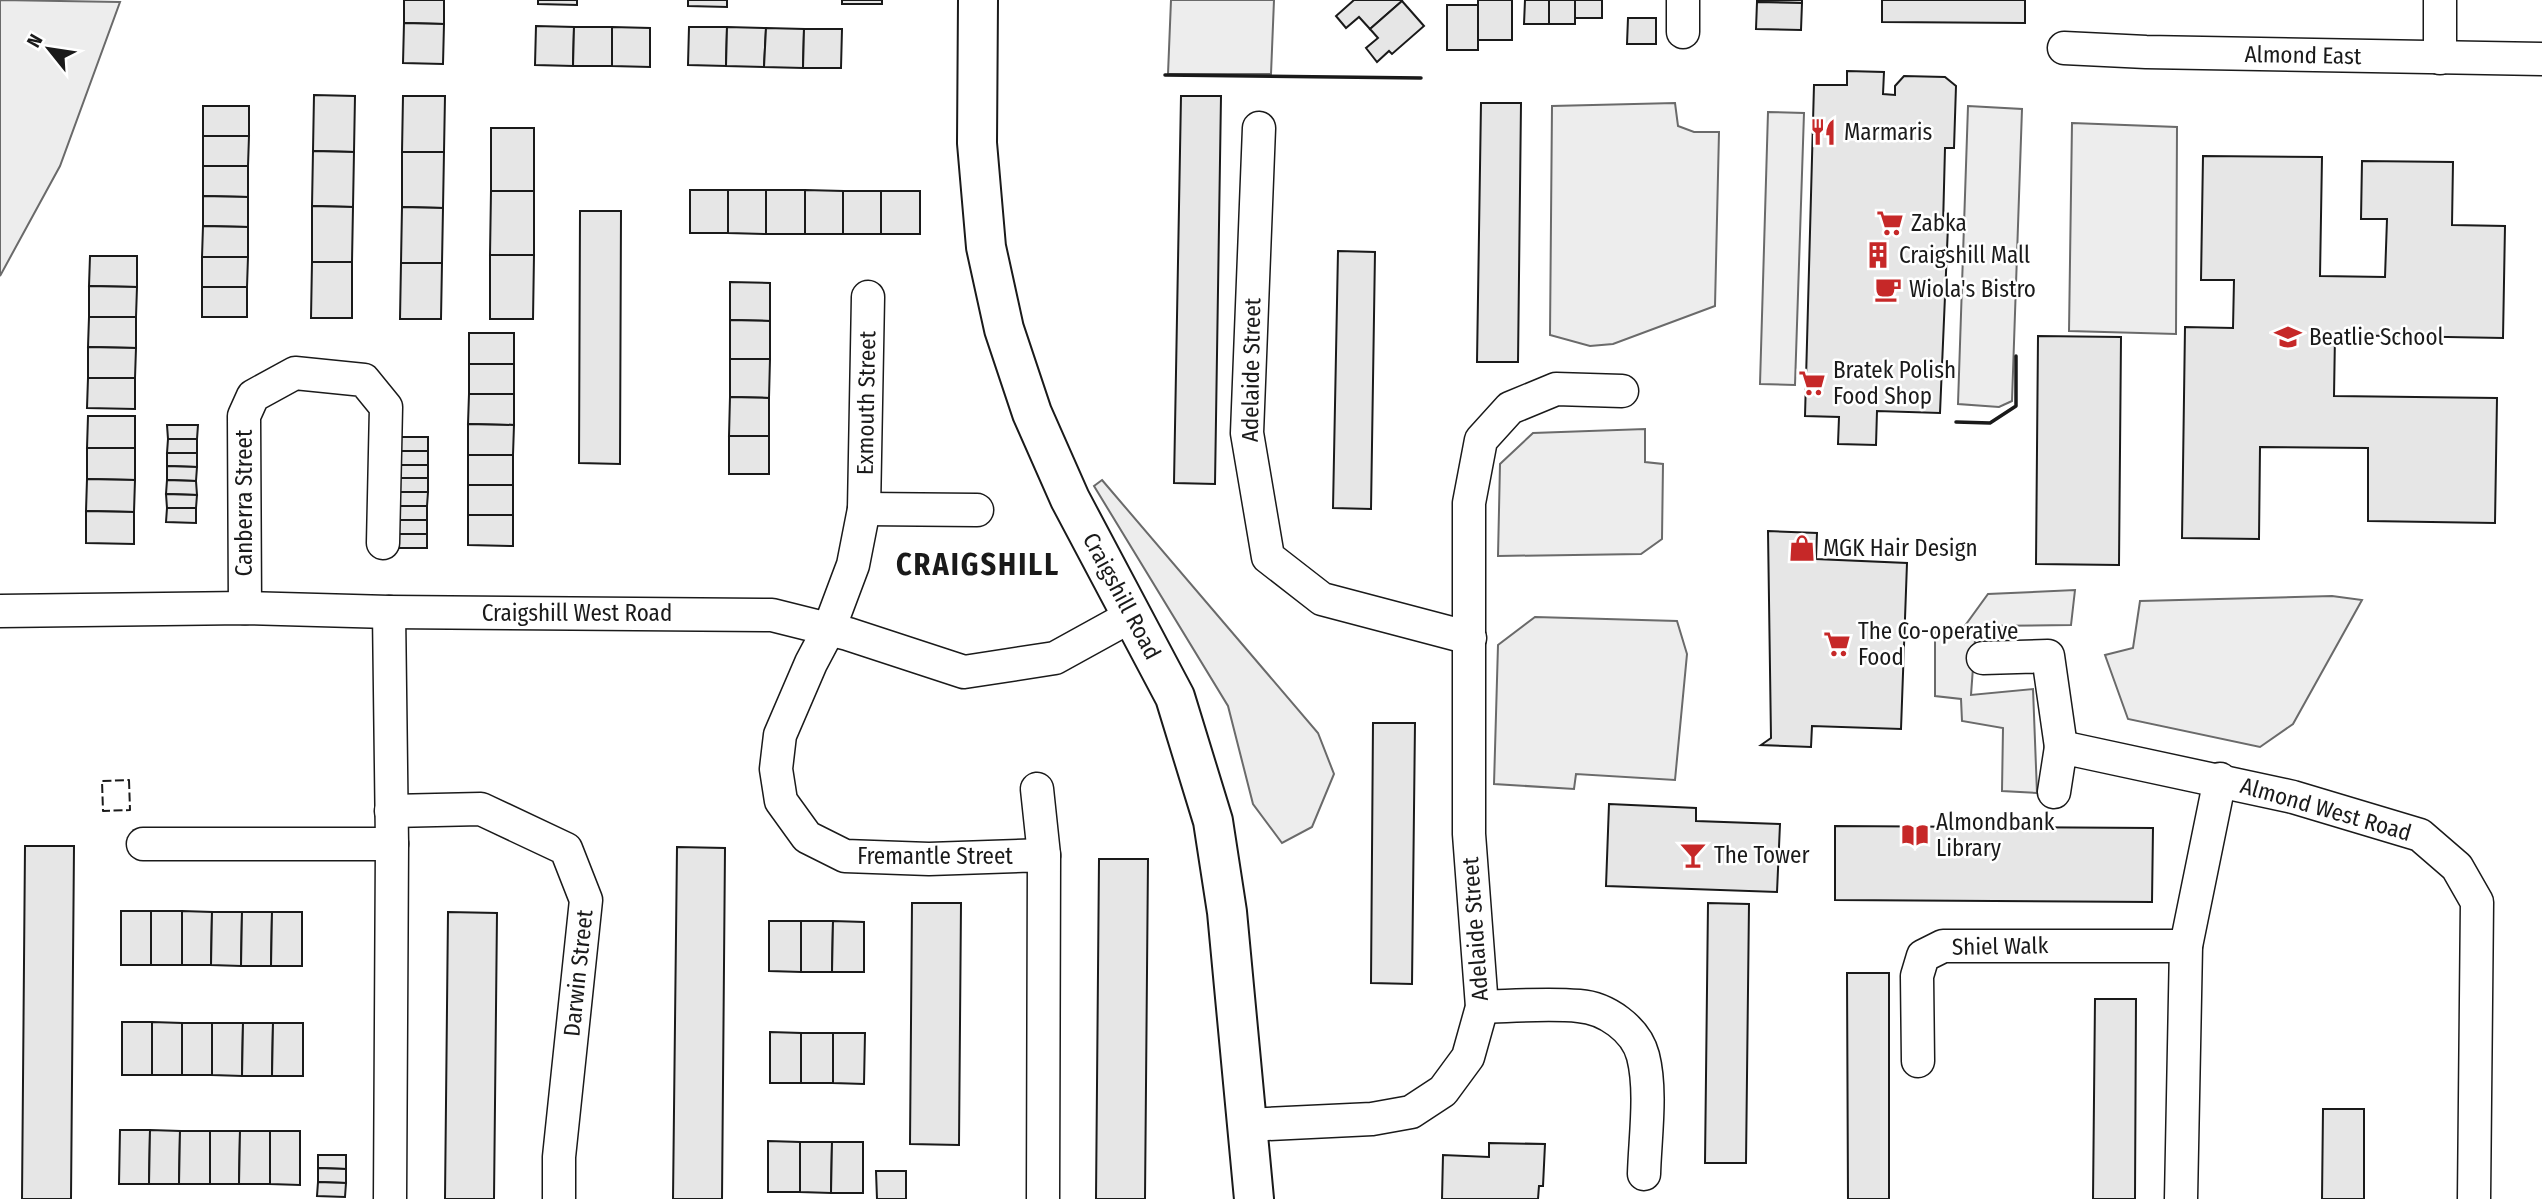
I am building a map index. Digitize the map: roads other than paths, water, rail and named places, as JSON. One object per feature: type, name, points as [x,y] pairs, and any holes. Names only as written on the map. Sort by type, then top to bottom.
[{"type":"street","name":"Craigshill Road","points":[[978,0],[977,143],[986,247],[1004,329],[1032,413],[1070,499],[1175,697],[1213,821],[1227,912],[1254,1199]]},
{"type":"street","points":[[1683,0],[1683,32]]},
{"type":"street","points":[[2440,0],[2440,58]]},
{"type":"street","name":"Almond East","points":[[2064,48],[2136,52],[2542,59]]},
{"type":"street","name":"Adelaide Street","points":[[1259,128],[1247,433],[1268,557],[1322,600],[1470,638]]},
{"type":"street","name":"Exmouth Street","points":[[829,629],[853,565],[864,509],[869,297]]},
{"type":"street","name":"Canberra Street","points":[[245,608],[244,416],[253,396],[295,373],[364,380],[386,407],[383,543]]},
{"type":"street","name":"Adelaide Street","points":[[1246,1125],[1372,1119],[1411,1112],[1443,1091],[1468,1057],[1482,1007],[1469,834],[1469,503],[1481,440],[1510,408],[1556,389],[1622,391]]},
{"type":"street","name":"Exmouth Street","points":[[864,509],[977,510]]},
{"type":"street","name":"Craigshill West Road","points":[[0,611],[245,608],[772,615],[829,629],[964,672],[1055,657],[1133,615]]},
{"type":"street","points":[[389,612],[392,844],[390,1199]]},
{"type":"street","name":"Fremantle Street","points":[[829,629],[780,735],[776,769],[781,801],[807,837],[845,856],[929,859],[1044,855]]},
{"type":"street","points":[[1983,658],[2048,656],[2061,747],[2054,792]]},
{"type":"street","name":"Almond West Road","points":[[2061,747],[2220,779],[2293,797],[2420,835],[2457,867],[2477,902],[2474,1199]]},
{"type":"street","points":[[2181,1199],[2186,946],[2220,779]]},
{"type":"street","name":"Fremantle Street","points":[[1037,789],[1044,855],[1043,1199]]},
{"type":"street","name":"Darwin Street","points":[[391,811],[481,809],[566,849],[586,900],[559,1157],[559,1199]]},
{"type":"street","points":[[143,844],[392,844]]},
{"type":"street","name":"Shiel Walk","points":[[1918,1061],[1917,976],[1923,956],[1943,946],[2186,946]]},
{"type":"street","points":[[1482,1007],[1581,1006],[1603,1011],[1626,1026],[1643,1053],[1646,1081],[1644,1174]]},
{"type":"place","name":"Marmaris","points":[[1823,132]]},
{"type":"place","name":"Zabka","points":[[1890,223]]},
{"type":"place","name":"Craigshill Mall","points":[[1878,255]]},
{"type":"place","name":"Wiola's Bistro","points":[[1888,289]]},
{"type":"place","name":"Beatlie School","points":[[2288,337]]},
{"type":"place","name":"Bratek Polish Food Shop","points":[[1812,383]]},
{"type":"place","name":"MGK Hair Design","points":[[1802,548]]},
{"type":"place","name":"The Co-operative Food","points":[[1837,644]]},
{"type":"place","name":"Almondbank Library","points":[[1915,835]]},
{"type":"place","name":"The Tower","points":[[1693,855]]},
{"type":"district","name":"CRAIGSHILL","points":[[978,565]]}]
